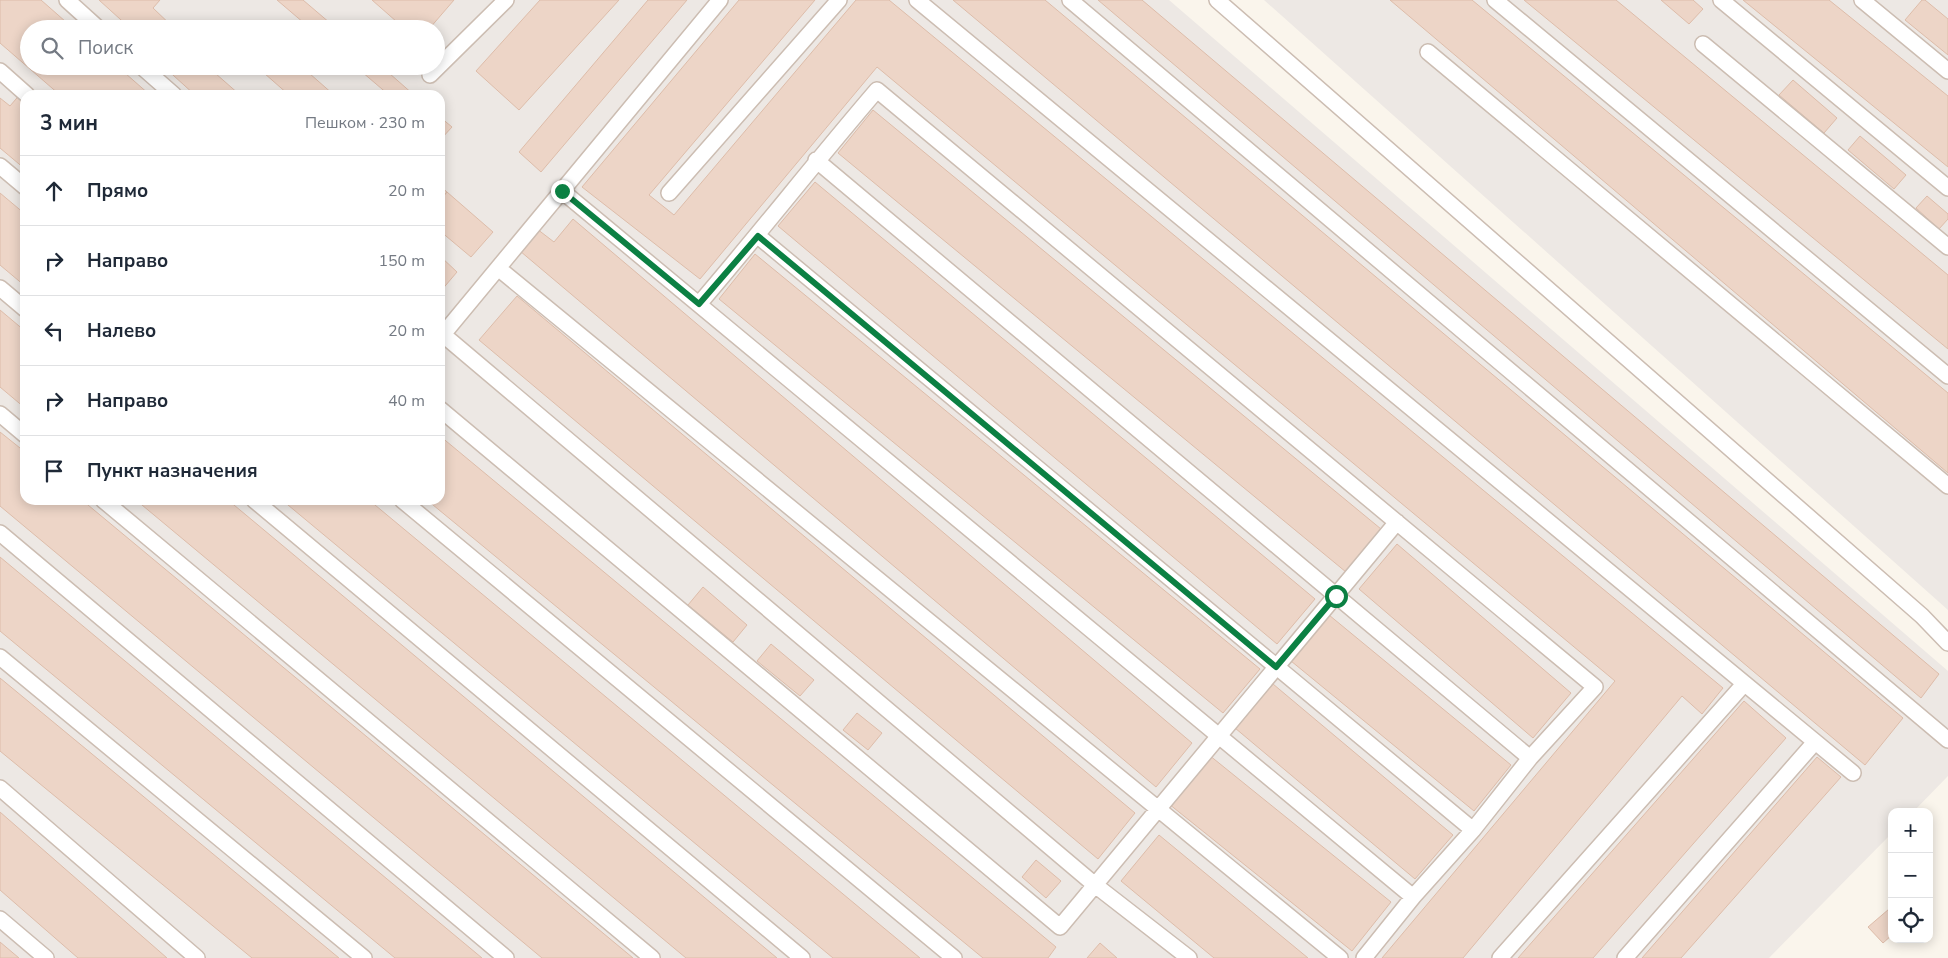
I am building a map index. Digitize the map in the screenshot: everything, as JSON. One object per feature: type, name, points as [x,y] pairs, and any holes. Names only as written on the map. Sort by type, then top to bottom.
[{"type":"lane","points":[[66,0],[89,20]]},
{"type":"lane","points":[[445,61],[506,0]]},
{"type":"lane","points":[[445,330],[720,0]]},
{"type":"lane","points":[[669,193],[839,0]]},
{"type":"lane","points":[[917,0],[1853,773]]},
{"type":"lane","points":[[1070,0],[1948,740]]},
{"type":"lane","points":[[1217,0],[1914,609],[1948,643]]},
{"type":"lane","points":[[1494,0],[1948,376]]},
{"type":"lane","points":[[1721,0],[1948,188]]},
{"type":"lane","points":[[1862,0],[1948,71]]},
{"type":"lane","points":[[1703,44],[1948,247]]},
{"type":"lane","points":[[1428,52],[1948,486]]},
{"type":"lane","points":[[0,71],[21,90]]},
{"type":"lane","points":[[151,75],[168,90]]},
{"type":"lane","points":[[699,304],[758,236],[816,160],[876,90],[1595,687],[1530,758],[1473,830],[1413,897],[1364,958]]},
{"type":"lane","points":[[816,160],[1530,758]]},
{"type":"lane","points":[[0,166],[20,183]]},
{"type":"lane","points":[[562,191],[1413,897]]},
{"type":"lane","points":[[758,236],[1473,830]]},
{"type":"lane","points":[[498,268],[1340,958]]},
{"type":"lane","points":[[0,288],[20,305]]},
{"type":"lane","points":[[445,338],[1095,885],[1189,958]]},
{"type":"lane","points":[[445,413],[1060,927],[1397,522]]},
{"type":"lane","points":[[0,414],[20,431]]},
{"type":"lane","points":[[109,505],[652,958]]},
{"type":"lane","points":[[260,505],[802,958]]},
{"type":"lane","points":[[408,505],[954,958]]},
{"type":"lane","points":[[0,533],[506,958]]},
{"type":"lane","points":[[0,656],[364,958]]},
{"type":"lane","points":[[1500,958],[1744,684]]},
{"type":"lane","points":[[1625,958],[1815,742]]},
{"type":"lane","points":[[0,788],[197,958]]},
{"type":"lane","points":[[0,919],[46,958]]},
{"type":"shaded area","points":[[0,0],[1169,0],[1948,671],[1948,776],[1917,808],[1888,808],[1888,837],[1769,958],[0,958]]},
{"type":"shaded area","points":[[1264,0],[1948,0],[1948,610]]},
{"type":"building","points":[[0,0],[41,0],[64,20],[20,20],[20,60],[0,43]]},
{"type":"building","points":[[99,0],[160,0],[153,8],[166,20],[121,20]]},
{"type":"building","points":[[277,0],[303,0],[326,20],[300,20]]},
{"type":"building","points":[[372,0],[454,0],[437,20],[395,20]]},
{"type":"building","points":[[540,0],[619,0],[519,110],[476,71]]},
{"type":"building","points":[[648,0],[687,0],[541,172],[519,152]]},
{"type":"building","points":[[739,0],[815,0],[649,195],[674,215],[856,0],[889,0],[1723,688],[1702,714],[1682,696],[1463,958],[1382,958],[1615,681],[877,67],[700,279],[582,187]]},
{"type":"building","points":[[953,0],[1045,0],[1903,718],[1865,765]]},
{"type":"building","points":[[1098,0],[1142,0],[1939,674],[1921,698]]},
{"type":"building","points":[[1390,0],[1472,0],[1948,393],[1948,473]]},
{"type":"building","points":[[1524,0],[1616,0],[1948,275],[1948,349]]},
{"type":"building","points":[[1661,0],[1693,0],[1703,9],[1689,24]]},
{"type":"building","points":[[1743,0],[1829,0],[1948,96],[1948,167]]},
{"type":"building","points":[[1922,0],[1925,0],[1948,19],[1948,55],[1905,20]]},
{"type":"building","points":[[37,75],[127,75],[144,90],[54,90]]},
{"type":"building","points":[[173,75],[217,75],[234,90],[189,90]]},
{"type":"building","points":[[266,75],[311,75],[328,90],[283,90]]},
{"type":"building","points":[[366,75],[391,75],[408,90],[383,90]]},
{"type":"building","points":[[1793,80],[1837,118],[1824,133],[1779,95]]},
{"type":"building","points":[[20,94],[20,165],[0,148],[0,98],[10,106]]},
{"type":"building","points":[[873,110],[1381,529],[1346,572],[838,153]]},
{"type":"building","points":[[445,121],[452,127],[445,135]]},
{"type":"building","points":[[1860,136],[1906,175],[1894,189],[1848,150]]},
{"type":"building","points":[[815,182],[1315,599],[1277,644],[778,226]]},
{"type":"building","points":[[447,192],[493,232],[471,257],[445,235],[445,194]]},
{"type":"building","points":[[0,193],[20,210],[20,282],[0,265]]},
{"type":"building","points":[[1927,196],[1948,214],[1948,219],[1939,229],[1916,208]]},
{"type":"building","points":[[573,219],[1192,743],[1156,787],[520,251],[537,229],[554,242]]},
{"type":"building","points":[[755,254],[1260,669],[1223,713],[719,299]]},
{"type":"building","points":[[445,261],[457,272],[445,286]]},
{"type":"building","points":[[517,296],[1135,813],[1098,859],[479,340]]},
{"type":"building","points":[[0,310],[20,327],[20,404],[0,387]]},
{"type":"building","points":[[0,432],[20,448],[20,505],[88,505],[633,958],[542,958],[0,506]]},
{"type":"building","points":[[445,440],[1056,947],[1048,958],[983,958],[433,505],[445,505]]},
{"type":"building","points":[[142,505],[234,505],[777,958],[686,958]]},
{"type":"building","points":[[288,505],[375,505],[920,958],[833,958]]},
{"type":"building","points":[[1397,544],[1571,693],[1533,738],[1359,589]]},
{"type":"building","points":[[0,557],[482,958],[395,958],[0,631]]},
{"type":"building","points":[[703,587],[747,625],[733,642],[688,605]]},
{"type":"building","points":[[1329,615],[1511,765],[1474,811],[1291,661]]},
{"type":"building","points":[[771,644],[814,680],[800,696],[757,661]]},
{"type":"building","points":[[0,678],[339,958],[252,958],[0,751]]},
{"type":"building","points":[[1273,684],[1453,835],[1415,879],[1235,728]]},
{"type":"building","points":[[1744,701],[1786,738],[1593,958],[1518,958]]},
{"type":"building","points":[[857,713],[882,733],[868,750],[843,730]]},
{"type":"building","points":[[1209,755],[1391,902],[1352,951],[1169,804]]},
{"type":"building","points":[[1817,757],[1841,777],[1681,958],[1642,958]]},
{"type":"building","points":[[0,812],[167,958],[78,958],[0,890]]},
{"type":"building","points":[[1159,835],[1308,958],[1214,958],[1121,881]]},
{"type":"building","points":[[1036,860],[1061,881],[1046,898],[1022,877]]},
{"type":"building","points":[[1888,910],[1888,939],[1883,943],[1868,927]]},
{"type":"building","points":[[0,942],[19,958],[0,958]]},
{"type":"building","points":[[1100,943],[1117,958],[1087,958]]},
{"type":"route","points":[[562,191],[699,304],[758,236],[1276,667],[1336,596]]}]
